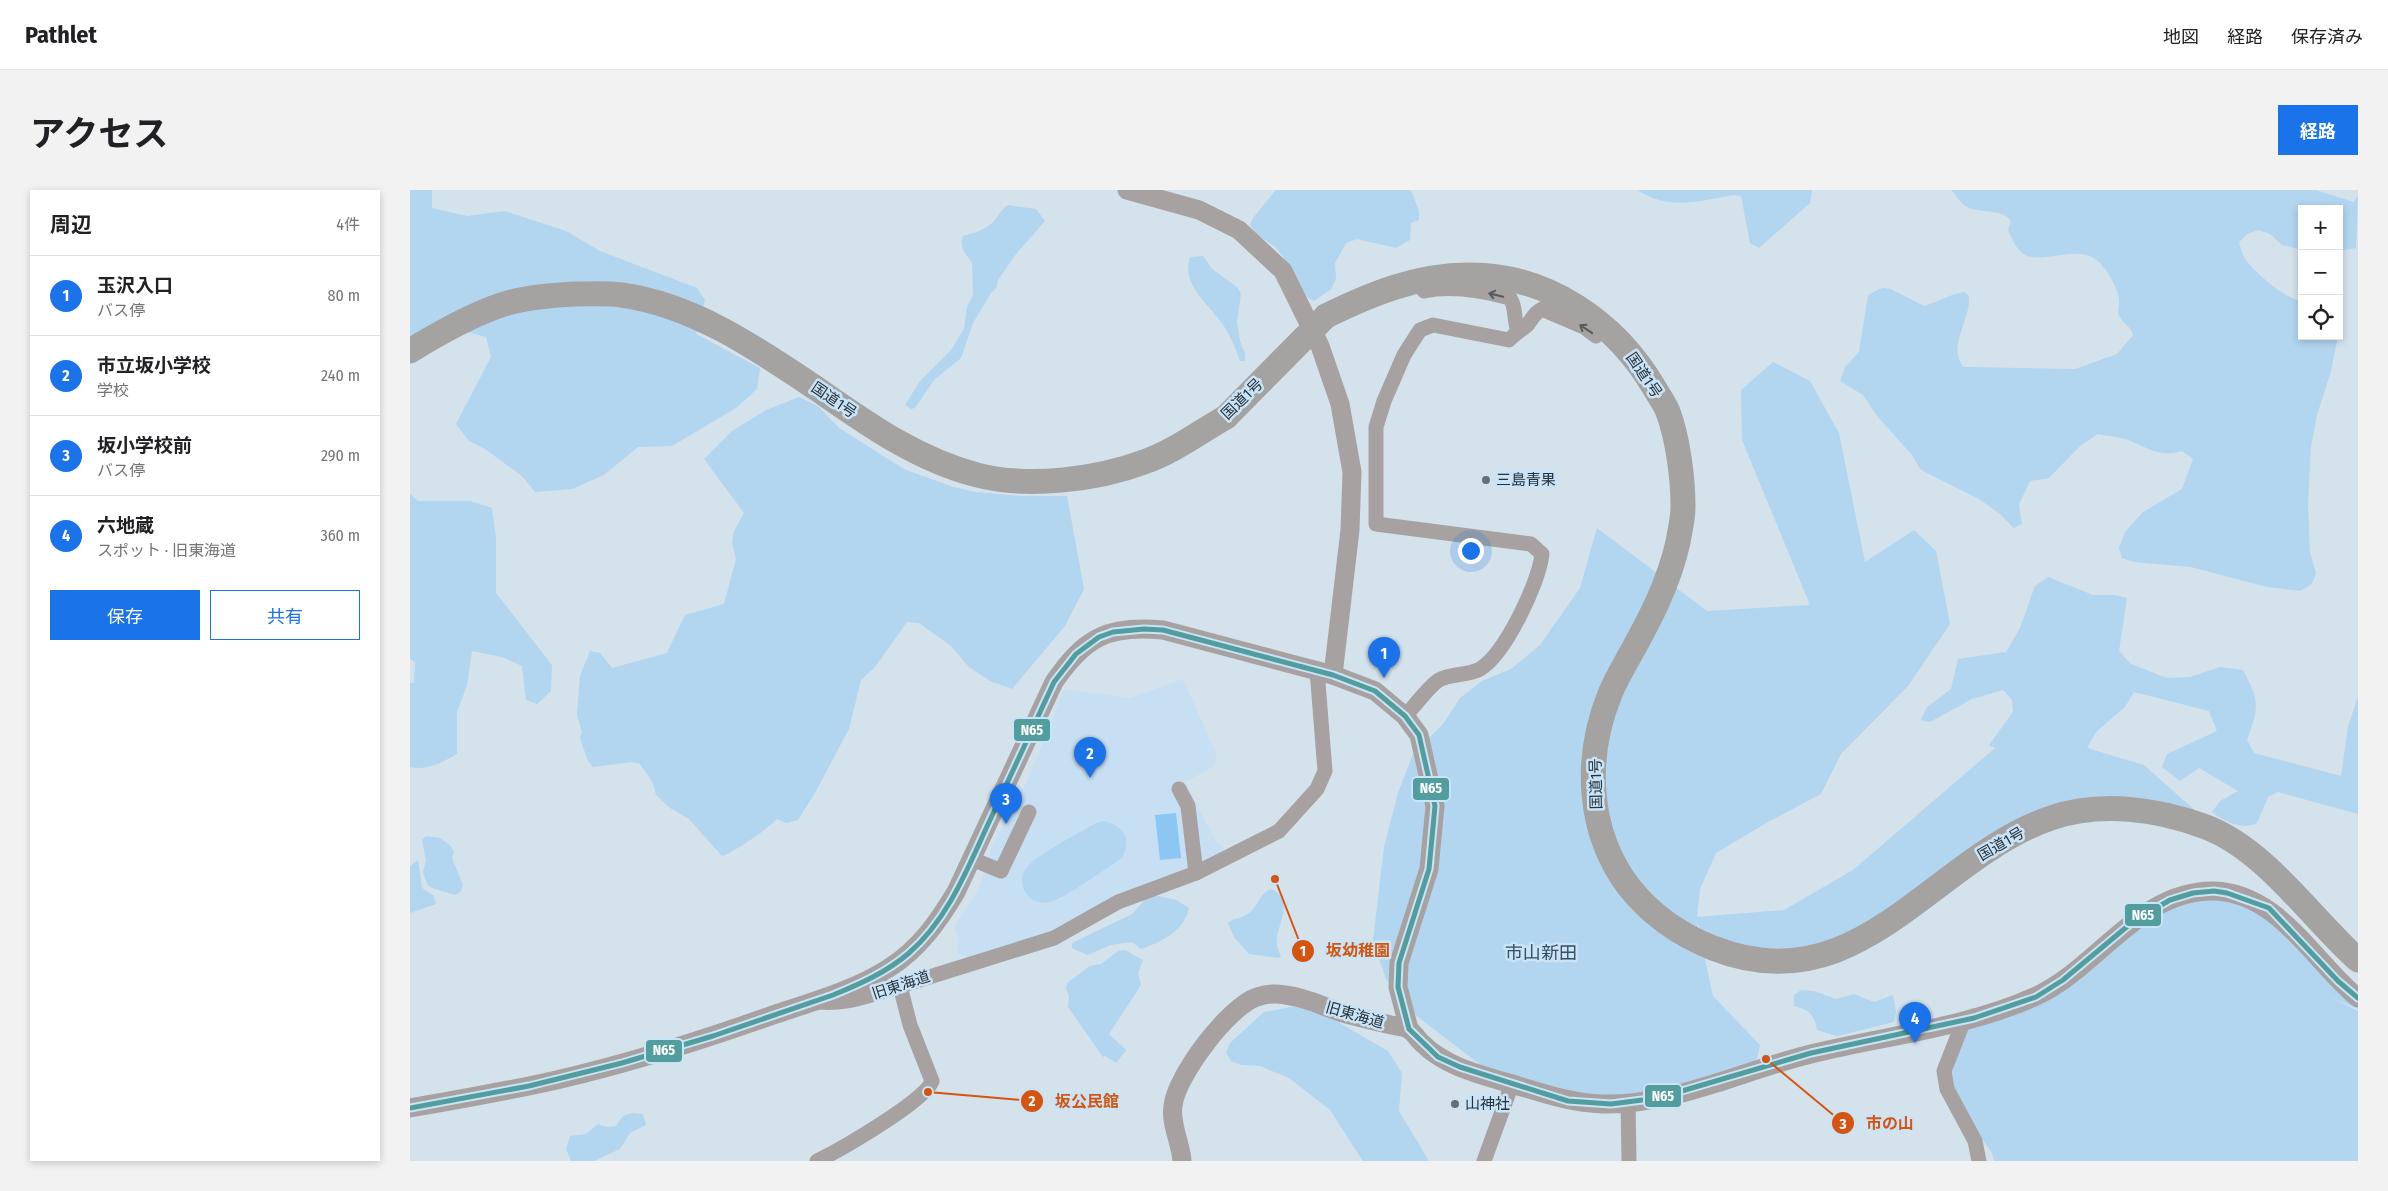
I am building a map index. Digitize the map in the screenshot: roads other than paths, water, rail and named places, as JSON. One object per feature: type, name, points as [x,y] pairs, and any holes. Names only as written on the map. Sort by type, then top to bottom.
[{"type":"highway","name":"国道1号","points":[[410,351],[458,323],[503,304],[551,295],[597,294],[619,295],[652,301],[695,316],[721,329],[779,363],[885,435],[934,460],[978,475],[1026,480],[1061,480],[1108,473],[1146,462],[1226,417],[1326,316],[1365,297],[1404,283],[1464,274],[1490,275],[1525,282],[1577,305],[1628,350],[1646,373],[1668,412],[1680,460],[1684,511],[1674,560],[1656,607],[1610,694],[1598,732],[1593,780],[1596,814],[1607,852],[1629,886],[1657,917],[1688,938],[1727,954],[1771,961],[1811,958],[1829,954],[1850,945],[1889,923],[1986,851],[2048,819],[2094,809],[2124,809],[2151,812],[2206,827],[2235,841],[2260,861],[2358,960]]},
{"type":"street","points":[[1127,190],[1199,210],[1239,230],[1283,271],[1320,346],[1340,404],[1352,472],[1350,530],[1325,673]]},
{"type":"street","points":[[1365,297],[1398,297],[1434,288],[1486,292],[1510,298],[1515,306],[1514,321],[1518,330]]},
{"type":"street","points":[[1406,716],[1439,680],[1479,670],[1495,657],[1512,630],[1541,567],[1542,554],[1531,544],[1376,524],[1376,427],[1384,401],[1404,355],[1420,330],[1432,325],[1509,340],[1518,330],[1528,325],[1533,313],[1542,309],[1584,327],[1609,346],[1628,350]]},
{"type":"street","points":[[812,1002],[866,981],[904,958],[938,922],[956,892],[972,859],[1054,682],[1068,661],[1088,643],[1107,634],[1135,627],[1163,630],[1325,673],[1374,692],[1406,716],[1419,735],[1434,806],[1429,869],[1399,962],[1398,987],[1409,1029],[1438,1057],[1460,1067],[1568,1101],[1611,1104],[1658,1098],[1811,1054],[1964,1020],[2036,997],[2063,980],[2136,920],[2170,900],[2193,894],[2214,892],[2243,897],[2269,908],[2338,981],[2358,998]]},
{"type":"street","name":"旧東海道","points":[[410,1108],[531,1086],[658,1052],[812,1002],[832,1004],[849,1001],[900,986],[1054,938],[1068,932],[1118,902],[1196,872],[1279,831],[1322,781],[1326,758],[1325,673]]},
{"type":"street","points":[[1179,790],[1188,806],[1196,872]]},
{"type":"street","points":[[972,859],[1001,871],[1029,812]]},
{"type":"street","points":[[817,1161],[914,1102],[931,1085],[932,1081],[910,1025],[900,986]]},
{"type":"street","name":"旧東海道","points":[[1182,1161],[1181,1146],[1172,1118],[1172,1104],[1176,1090],[1186,1072],[1224,1022],[1239,1007],[1254,998],[1281,994],[1297,996],[1347,1014],[1409,1029]]},
{"type":"street","points":[[1964,1020],[1944,1072],[1947,1088],[1975,1141],[1979,1161]]},
{"type":"street","points":[[1484,1161],[1512,1084]]},
{"type":"street","points":[[1628,1102],[1629,1161]]},
{"type":"place","name":"三島青果","points":[[1486,480]]},
{"type":"place","name":"玉沢入口","points":[[1384,678]]},
{"type":"place","name":"市立坂小学校","points":[[1090,778]]},
{"type":"place","name":"坂小学校前","points":[[1006,824]]},
{"type":"place","name":"坂幼稚園","points":[[1275,879]]},
{"type":"place","name":"六地蔵","points":[[1915,1043]]},
{"type":"place","name":"市の山","points":[[1766,1059]]},
{"type":"place","name":"坂公民館","points":[[928,1092]]},
{"type":"place","name":"山神社","points":[[1455,1104]]},
{"type":"district","name":"市山新田","points":[[1541,953]]}]
